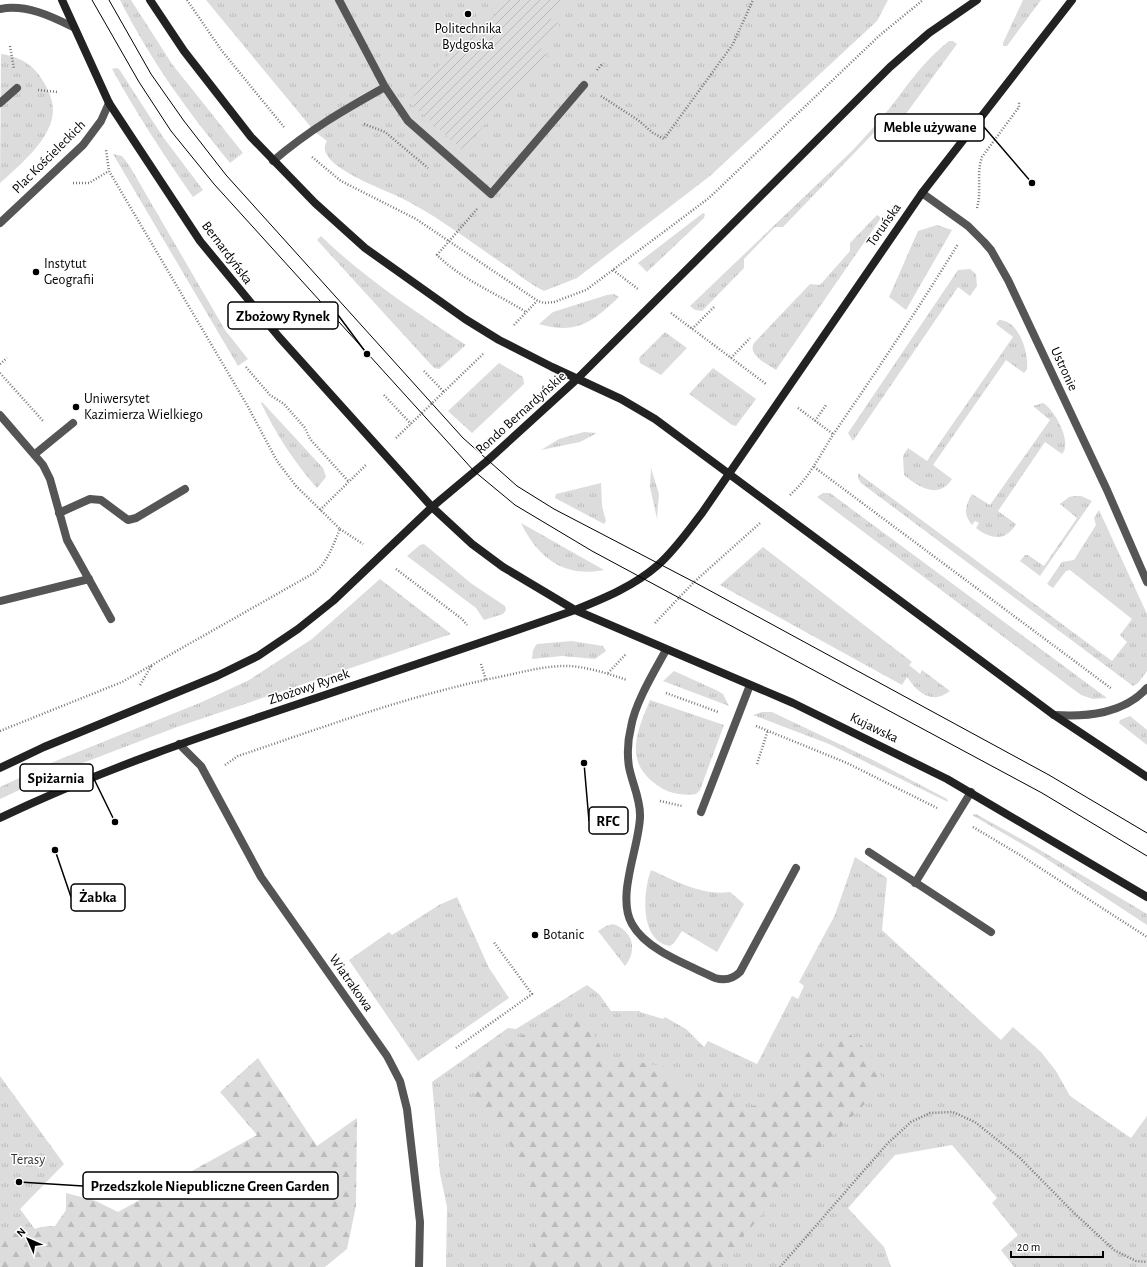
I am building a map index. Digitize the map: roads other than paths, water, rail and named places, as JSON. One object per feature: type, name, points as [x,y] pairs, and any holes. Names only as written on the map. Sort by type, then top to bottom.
[{"type":"main road","name":"Bernardyńska","points":[[62,0],[73,27],[109,103],[177,208],[236,287],[278,337],[432,507]]},
{"type":"main road","points":[[150,0],[184,51],[221,100],[273,161],[315,204],[371,252],[465,319],[499,340],[577,379],[890,67],[929,34],[978,0]]},
{"type":"main road","name":"Toruńska","points":[[730,474],[922,193],[1072,0]]},
{"type":"main road","name":"Rondo Bernardyńskie","points":[[432,507],[577,379],[621,399],[655,419],[730,474]]},
{"type":"main road","points":[[0,768],[44,748],[178,693],[258,656],[298,629],[333,601],[432,507],[472,544],[503,567],[575,610],[630,586],[659,564],[684,536],[730,474],[1054,715],[1147,776]]},
{"type":"main road","name":"Kujawska","points":[[575,610],[800,706],[970,792],[1147,897]]},
{"type":"main road","name":"Zbożowy Rynek","points":[[0,818],[52,793],[179,744],[575,610]]},
{"type":"street","points":[[339,0],[385,87],[408,122],[491,194],[584,85]]},
{"type":"street","points":[[0,9],[22,8],[51,16],[73,27]]},
{"type":"street","points":[[273,161],[296,141],[327,120],[385,87]]},
{"type":"street","points":[[0,103],[17,88]]},
{"type":"street","name":"Plac Kościeleckich","points":[[0,223],[83,145],[101,121],[109,103]]},
{"type":"street","name":"Ustronie","points":[[922,193],[968,226],[991,250],[1008,280],[1107,490],[1147,582]]},
{"type":"street","points":[[0,414],[35,454],[50,479],[66,540],[112,619]]},
{"type":"street","points":[[35,454],[73,423]]},
{"type":"street","points":[[60,513],[90,500],[101,500],[128,520],[136,518],[185,489]]},
{"type":"street","points":[[0,601],[89,579]]},
{"type":"street","points":[[666,650],[647,686],[631,726],[629,766],[637,799],[640,822],[628,887],[627,903],[632,924],[643,939],[653,947],[715,978],[722,980],[729,979],[740,972],[796,868]]},
{"type":"street","points":[[701,812],[750,685]]},
{"type":"street","points":[[1054,715],[1074,716],[1112,710],[1130,703],[1147,688]]},
{"type":"street","name":"Wiatrakowa","points":[[179,744],[201,766],[262,877],[387,1056],[400,1081],[407,1109],[419,1214],[419,1267]]},
{"type":"street","points":[[915,883],[970,792]]},
{"type":"street","points":[[869,852],[991,932]]},
{"type":"tram line","points":[[92,0],[139,82],[171,131],[214,184],[474,471],[515,505],[592,551],[1042,793],[1147,856]]},
{"type":"tram line","points":[[109,0],[151,74],[184,121],[226,175],[463,438],[517,486],[554,509],[694,582],[1049,775],[1147,833]]},
{"type":"place","name":"Politechnika Bydgoska","points":[[468,14]]},
{"type":"place","name":"Meble używane","points":[[1032,183]]},
{"type":"place","name":"Instytut Geografii","points":[[36,272]]},
{"type":"place","name":"Zbożowy Rynek","points":[[367,354]]},
{"type":"place","name":"Uniwersytet Kazimierza Wielkiego","points":[[76,407]]},
{"type":"place","name":"RFC","points":[[584,763]]},
{"type":"place","name":"Spiżarnia","points":[[115,822]]},
{"type":"place","name":"Żabka","points":[[55,850]]},
{"type":"place","name":"Botanic","points":[[535,935]]},
{"type":"place","name":"Przedszkole Niepubliczne Green Garden","points":[[19,1182]]},
{"type":"park label","name":"Terasy","points":[[28,1160]]}]
